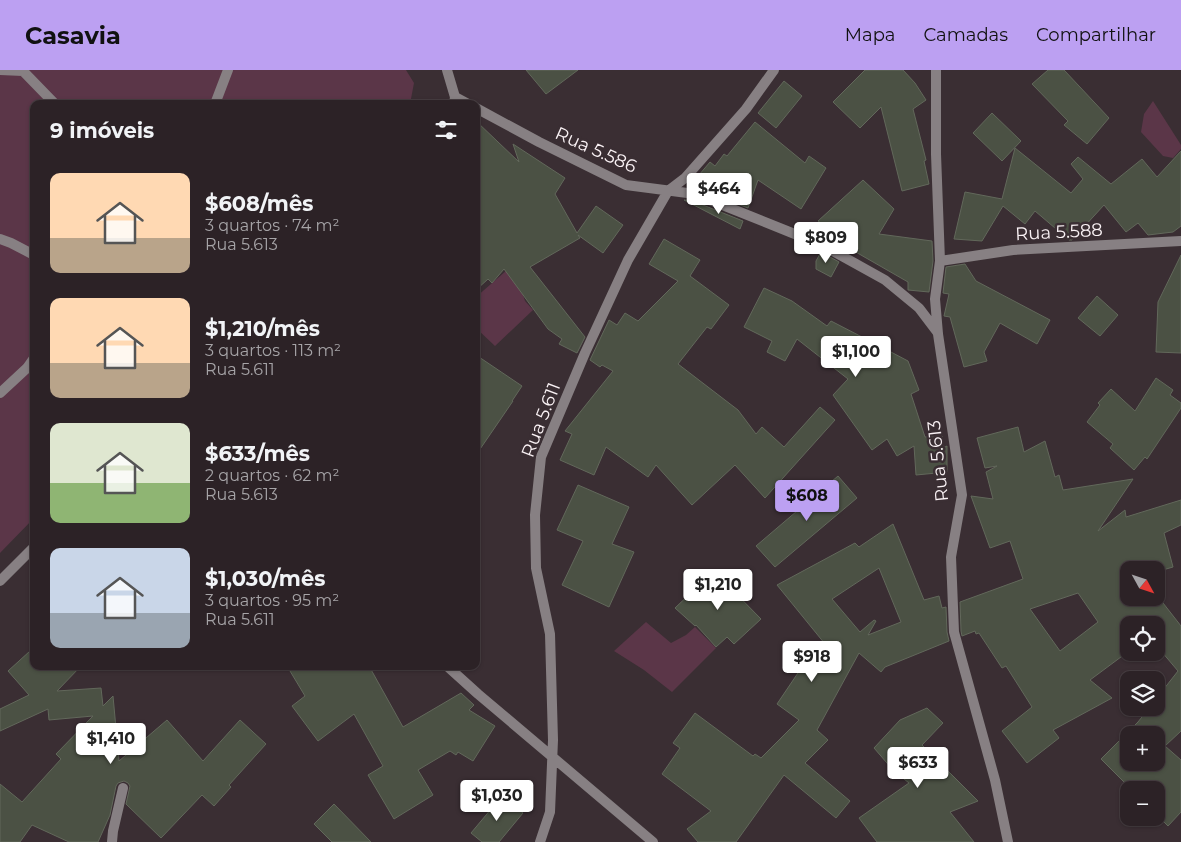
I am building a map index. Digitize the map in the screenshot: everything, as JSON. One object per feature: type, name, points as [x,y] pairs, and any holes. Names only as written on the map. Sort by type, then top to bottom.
[{"type":"street","points":[[0,70],[23,72],[51,100]]},
{"type":"street","points":[[217,100],[228,70]]},
{"type":"street","points":[[447,70],[454,100]]},
{"type":"street","name":"Rua 5.611","points":[[540,842],[550,812],[553,740],[550,634],[536,568],[535,515],[541,456],[585,352],[628,260],[668,191],[685,178],[746,109],[774,70]]},
{"type":"street","name":"Rua 5.613","points":[[936,70],[936,154],[940,261],[935,299],[938,334],[962,495],[951,556],[954,632],[995,780],[1008,842]]},
{"type":"street","name":"Rua 5.586","points":[[480,110],[539,142],[626,184],[694,194],[822,245],[885,280],[919,308],[938,334]]},
{"type":"street","points":[[0,239],[30,253]]},
{"type":"street","name":"Rua 5.588","points":[[940,261],[1013,250],[1181,241]]},
{"type":"street","points":[[0,393],[30,364]]},
{"type":"street","points":[[0,581],[30,551]]},
{"type":"street","points":[[452,670],[653,842]]},
{"type":"street","points":[[112,842],[124,788]]},
{"type":"shaded area","points":[[0,70],[406,70],[414,83],[411,100],[30,100],[30,522],[0,553]]},
{"type":"shaded area","points":[[1153,101],[1181,145],[1181,149],[1173,158],[1163,156],[1141,132],[1144,114]]},
{"type":"shaded area","points":[[513,265],[525,301],[533,310],[495,346],[480,332],[480,294]]},
{"type":"shaded area","points":[[646,622],[671,643],[686,635],[695,627],[716,648],[672,692],[644,670],[614,651]]},
{"type":"building","points":[[526,70],[578,70],[546,94]]},
{"type":"building","points":[[865,70],[903,70],[915,83],[926,100],[913,109],[926,160],[924,161],[929,184],[902,191],[881,107],[860,128],[833,102]]},
{"type":"building","points":[[1048,70],[1064,70],[1109,118],[1087,144],[1064,125],[1068,121],[1032,84]]},
{"type":"building","points":[[784,81],[802,96],[776,128],[758,113]]},
{"type":"building","points":[[992,113],[1021,141],[1002,161],[973,133]]},
{"type":"building","points":[[755,122],[805,163],[809,156],[826,168],[801,209],[758,180],[748,208],[691,187],[710,162],[715,166],[724,154],[727,156]]},
{"type":"building","points":[[480,125],[519,162],[513,144],[565,178],[555,194],[577,233],[596,206],[623,225],[603,253],[578,235],[580,238],[530,267],[585,337],[577,353],[559,344],[562,339],[548,329],[504,269],[492,283],[488,279],[480,286]]},
{"type":"building","points":[[1015,148],[1071,193],[1083,179],[1071,164],[1078,157],[1111,184],[1142,159],[1157,177],[1181,151],[1181,226],[1173,232],[1148,235],[1138,223],[1126,232],[1104,205],[1072,240],[1069,240],[1035,211],[1025,224],[1003,206],[982,241],[954,239],[965,192],[1002,199]]},
{"type":"building","points":[[863,180],[894,209],[879,234],[932,241],[933,261],[929,292],[908,290],[908,282],[847,247],[845,250],[827,240],[832,231],[818,221]]},
{"type":"building","points":[[684,200],[693,201],[743,221],[740,229]]},
{"type":"building","points":[[664,239],[700,260],[690,276],[729,305],[711,329],[707,327],[678,364],[738,410],[756,434],[762,427],[784,447],[820,407],[835,420],[765,498],[735,465],[692,505],[656,465],[648,477],[606,447],[594,475],[560,460],[572,434],[565,431],[613,371],[602,365],[600,367],[590,360],[609,320],[617,325],[625,313],[638,321],[678,281],[649,264]]},
{"type":"building","points":[[821,252],[839,262],[831,277],[816,269],[816,261]]},
{"type":"building","points":[[1181,255],[1181,353],[1156,352],[1158,302]]},
{"type":"building","points":[[965,264],[976,281],[1050,320],[1037,344],[1000,323],[984,352],[987,361],[964,367],[950,317],[944,316],[949,294],[943,293],[946,267]]},
{"type":"building","points":[[764,288],[792,301],[827,326],[831,321],[864,338],[871,344],[872,342],[908,361],[919,390],[911,394],[925,437],[942,436],[943,448],[947,446],[947,472],[916,475],[914,446],[897,456],[887,439],[872,450],[833,395],[848,379],[797,339],[785,361],[767,352],[772,341],[744,327]]},
{"type":"building","points":[[1097,296],[1118,315],[1100,336],[1078,318]]},
{"type":"building","points":[[480,358],[522,386],[480,449]]},
{"type":"building","points":[[1156,378],[1173,390],[1170,395],[1181,403],[1181,408],[1147,459],[1145,457],[1134,470],[1110,448],[1113,444],[1087,422],[1100,405],[1098,403],[1111,389],[1135,411]]},
{"type":"building","points":[[1018,427],[1024,452],[1045,441],[1055,477],[1059,475],[1063,490],[1133,479],[1098,531],[1125,510],[1126,517],[1181,500],[1181,525],[1164,533],[1173,567],[1165,569],[1165,561],[1120,561],[1120,606],[1165,606],[1181,626],[1181,731],[1165,746],[1165,726],[1134,726],[1143,716],[1165,716],[1165,688],[1178,671],[1165,656],[1165,616],[1120,616],[1120,658],[1090,680],[1112,698],[1053,730],[1059,738],[1027,763],[1002,731],[1032,707],[1006,666],[1002,668],[979,633],[976,634],[975,631],[962,636],[961,631],[960,602],[1023,579],[1010,541],[990,548],[971,496],[993,499],[986,472],[997,466],[985,468],[977,438]],"holes":[[[1078,593],[1098,622],[1060,651],[1030,609]]]},
{"type":"building","points":[[838,476],[857,498],[775,567],[756,546]]},
{"type":"building","points":[[578,485],[629,507],[612,544],[634,552],[609,607],[562,585],[583,541],[557,530]]},
{"type":"building","points":[[893,524],[924,600],[939,596],[942,608],[946,607],[949,641],[885,667],[881,672],[859,653],[817,730],[828,740],[805,763],[850,801],[836,818],[784,775],[736,842],[698,842],[687,829],[711,811],[662,774],[680,748],[673,743],[695,713],[753,756],[755,754],[761,758],[799,720],[777,704],[804,664],[812,674],[834,655],[777,585],[855,543],[859,547]],"holes":[[[879,568],[901,622],[868,635],[876,621],[874,620],[860,632],[832,599]]]},
{"type":"building","points":[[714,571],[761,619],[734,644],[727,637],[716,647],[696,625],[675,608]]},
{"type":"building","points":[[30,651],[30,670],[77,670],[57,691],[101,688],[103,706],[113,696],[119,761],[167,720],[203,761],[240,720],[266,744],[229,785],[231,787],[214,806],[202,795],[161,838],[126,804],[130,786],[124,781],[116,786],[110,815],[98,842],[69,842],[32,825],[20,842],[0,842],[0,784],[22,802],[61,759],[56,754],[93,716],[49,720],[48,709],[0,731],[0,709],[29,695],[8,671]]},
{"type":"building","points":[[289,670],[371,670],[403,727],[461,693],[474,705],[469,710],[495,726],[473,761],[458,752],[456,755],[450,751],[418,770],[433,795],[394,819],[368,775],[383,766],[354,714],[318,741],[292,706],[305,696]]},
{"type":"building","points":[[927,708],[943,723],[922,745],[978,801],[950,812],[974,842],[877,842],[859,818],[909,783],[893,770],[874,748],[900,720]]},
{"type":"building","points":[[1120,740],[1120,771],[1165,771],[1165,746],[1181,760],[1181,812],[1168,826],[1165,823],[1165,781],[1123,781],[1101,759]]},
{"type":"building","points":[[502,796],[523,813],[499,842],[482,842],[471,833]]},
{"type":"building","points":[[334,804],[371,842],[332,842],[314,824]]}]
